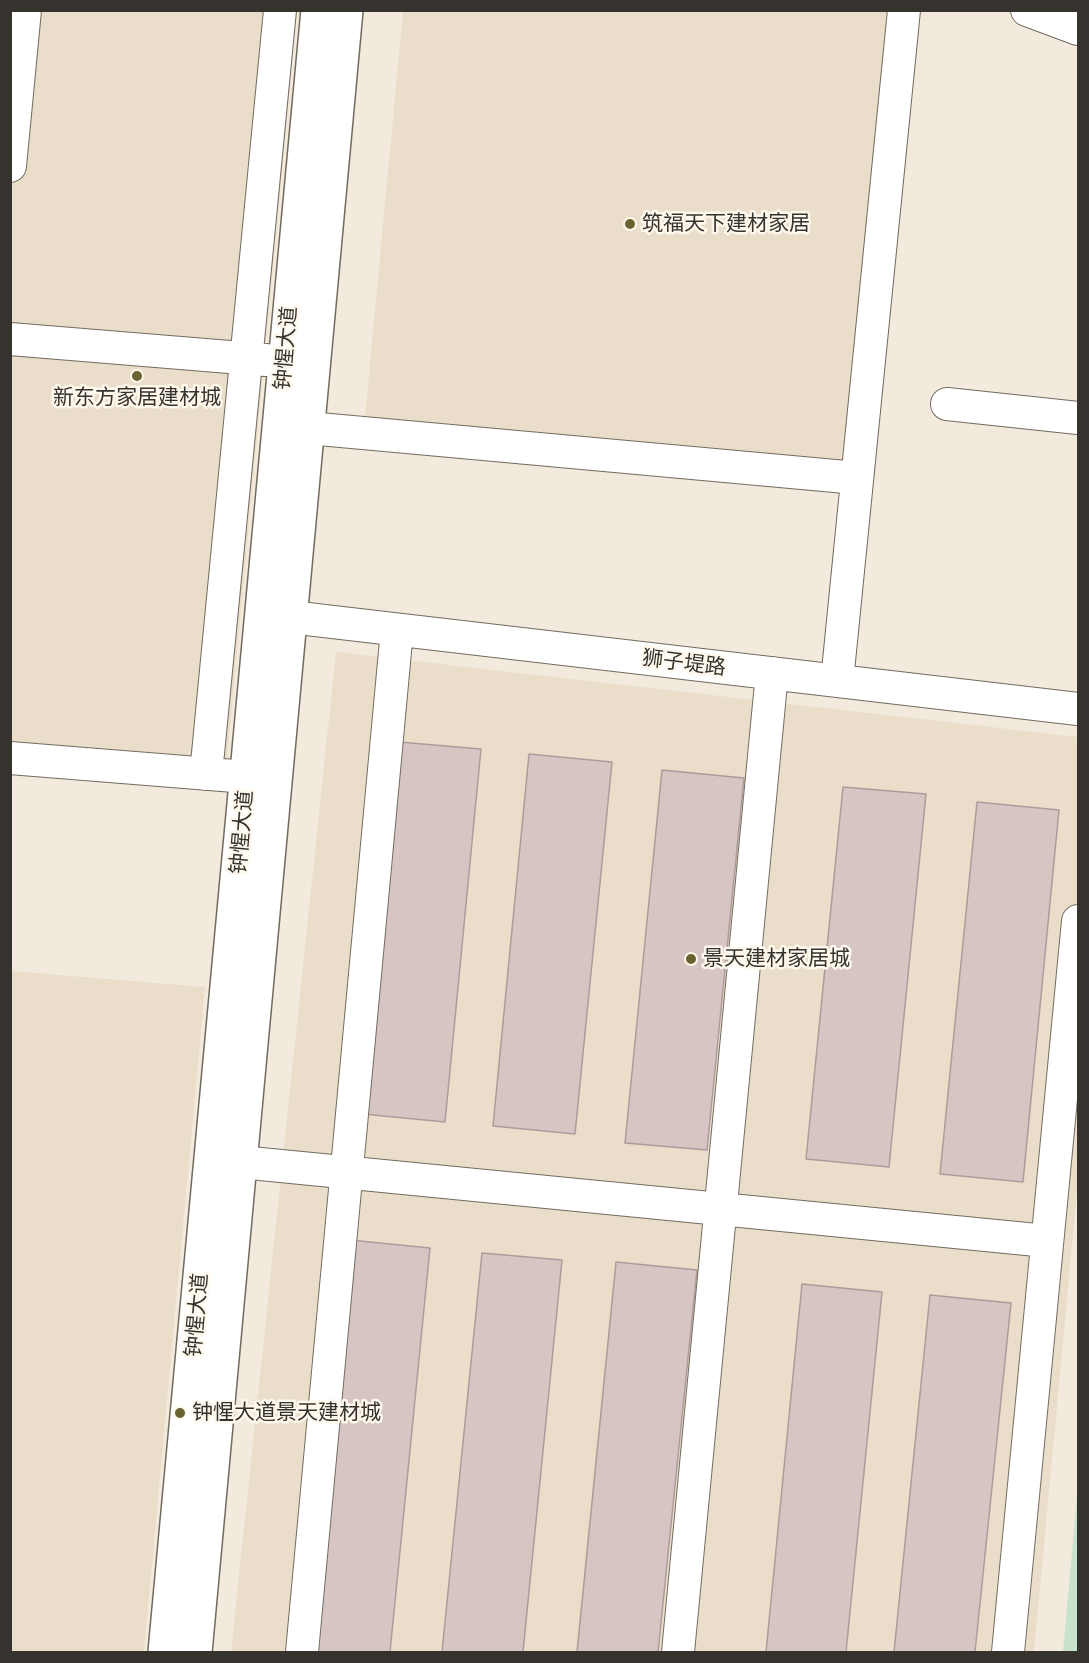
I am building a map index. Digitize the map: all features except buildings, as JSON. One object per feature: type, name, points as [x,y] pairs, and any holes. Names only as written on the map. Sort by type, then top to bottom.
[{"type":"main road","name":"钟惺大道","points":[[165,1653],[318,10]]},
{"type":"main road","name":"钟惺大道","points":[[195,1653],[346,10]]},
{"type":"street","points":[[10,166],[25,10]]},
{"type":"street","points":[[206,774],[280,10]]},
{"type":"street","points":[[837,681],[904,10]]},
{"type":"street","points":[[1027,10],[1078,29]]},
{"type":"street","points":[[10,339],[285,362]]},
{"type":"street","points":[[947,404],[1078,418]]},
{"type":"street","points":[[308,428],[857,478]]},
{"type":"street","name":"狮子堤路","points":[[290,617],[1078,709]]},
{"type":"street","points":[[302,1653],[397,630]]},
{"type":"street","points":[[678,1653],[772,673]]},
{"type":"street","points":[[10,758],[247,777]]},
{"type":"street","points":[[1008,1653],[1078,921]]},
{"type":"street","points":[[240,1162],[1047,1241]]},
{"type":"shaded area","name":"新东方家居建材城","points":[[10,11],[297,11],[227,759],[11,741]]},
{"type":"shaded area","name":"筑福天下建材家居","points":[[403,11],[897,11],[853,483],[363,438]]},
{"type":"shaded area","name":"景天建材家居城","points":[[336,652],[1078,737],[1078,1181],[1034,1652],[231,1652]]},
{"type":"shaded area","points":[[10,971],[205,987],[144,1652],[11,1652]]},
{"type":"green space","points":[[1078,1485],[1078,1652],[1063,1652]]},
{"type":"place","name":"筑福天下建材家居","points":[[630,224]]},
{"type":"place","name":"新东方家居建材城","points":[[137,376]]},
{"type":"place","name":"景天建材家居城","points":[[691,959]]},
{"type":"place","name":"钟惺大道景天建材城","points":[[180,1413]]}]
